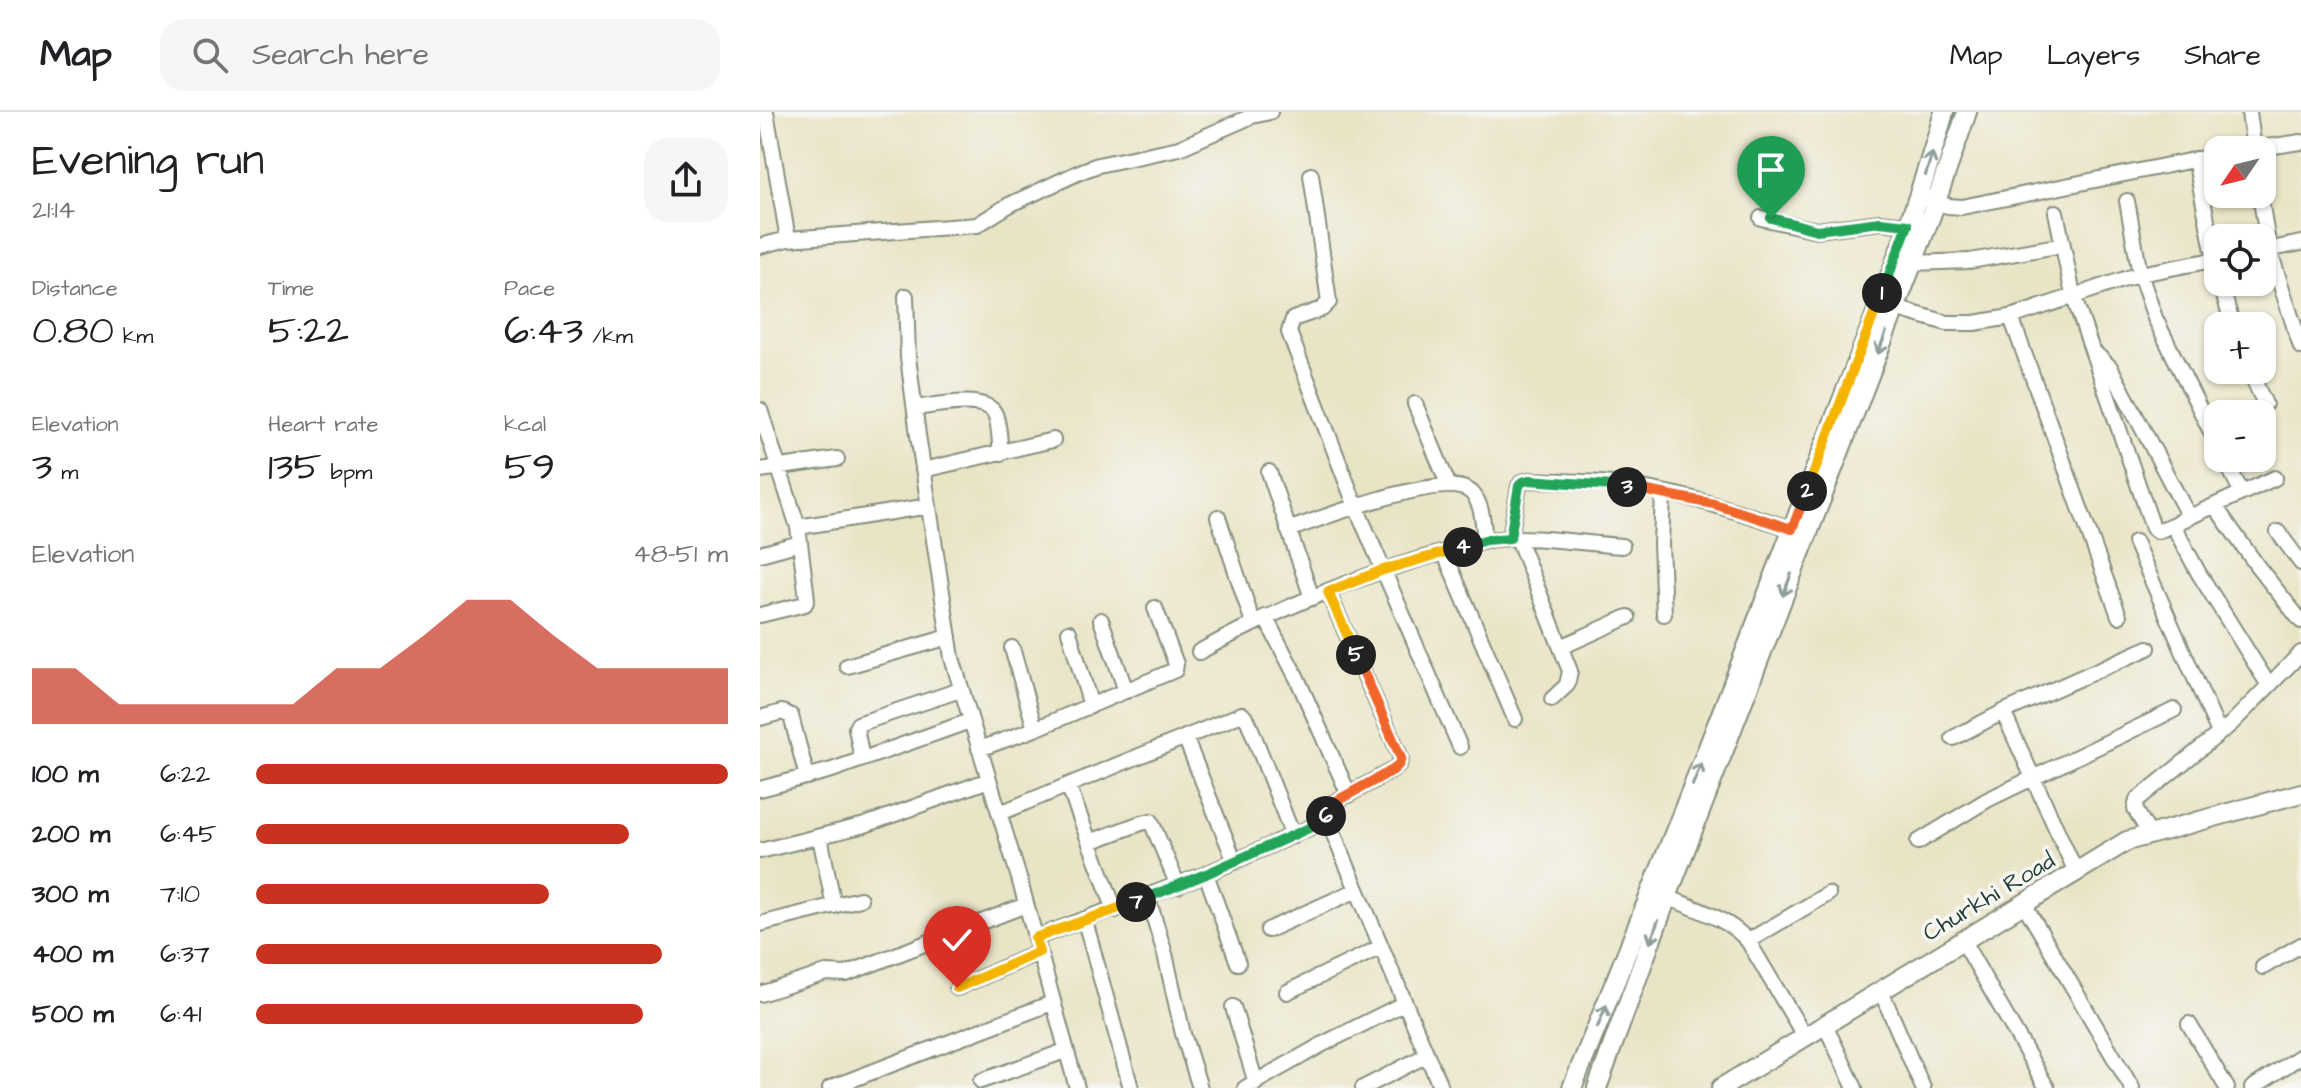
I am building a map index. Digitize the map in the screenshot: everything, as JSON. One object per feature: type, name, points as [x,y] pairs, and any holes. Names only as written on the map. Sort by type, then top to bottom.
[{"type":"street","points":[[766,112],[788,239]]},
{"type":"street","points":[[760,246],[788,239],[977,225],[1017,201],[1082,171],[1179,148],[1252,116],[1270,112]]},
{"type":"street","points":[[1597,1088],[1667,897],[1912,263],[1944,112]]},
{"type":"street","points":[[1572,1088],[1908,225],[1927,200],[1967,112]]},
{"type":"street","points":[[2249,112],[2250,136]]},
{"type":"street","points":[[2276,146],[2301,142]]},
{"type":"street","points":[[1927,200],[1962,207],[2204,157]]},
{"type":"street","points":[[2195,159],[2209,224]]},
{"type":"street","points":[[1311,175],[1329,302],[1322,309],[1293,319],[1289,332],[1356,507],[1460,747]]},
{"type":"street","points":[[2127,201],[2140,274],[2164,338],[2204,418]]},
{"type":"street","points":[[2056,212],[2073,295],[2151,523],[2157,531],[2275,478]]},
{"type":"street","points":[[1761,218],[1817,230],[1880,222],[1908,225]]},
{"type":"street","points":[[2276,248],[2301,243]]},
{"type":"street","points":[[1912,263],[1970,261],[2063,245]]},
{"type":"street","points":[[1895,308],[1959,325],[2011,317],[2140,274],[2204,262]]},
{"type":"street","points":[[2276,278],[2301,347]]},
{"type":"street","points":[[906,296],[908,357],[923,470],[960,690],[1000,813],[1077,1088]]},
{"type":"street","points":[[2011,317],[2119,616]]},
{"type":"street","points":[[2092,350],[2110,367],[2189,517]]},
{"type":"street","points":[[915,408],[977,402],[988,405],[996,416],[1001,453]]},
{"type":"street","points":[[1415,404],[1448,484]]},
{"type":"street","points":[[760,410],[798,527],[807,599],[805,604],[760,615]]},
{"type":"street","points":[[923,470],[1053,440]]},
{"type":"street","points":[[760,470],[837,459]]},
{"type":"street","points":[[1269,472],[1312,598]]},
{"type":"street","points":[[2231,472],[2242,493]]},
{"type":"street","points":[[1552,699],[1571,678],[1561,647],[1514,539],[1519,486],[1522,482],[1611,484],[1663,493],[1714,504],[1792,529]]},
{"type":"street","points":[[1288,530],[1356,507],[1426,487],[1448,484],[1463,487],[1473,494],[1481,513],[1485,540]]},
{"type":"street","points":[[1663,493],[1661,544],[1664,614]]},
{"type":"street","points":[[798,527],[929,506]]},
{"type":"street","points":[[2215,506],[2301,621]]},
{"type":"street","points":[[1218,517],[1259,620],[1297,678],[1349,795]]},
{"type":"street","points":[[2173,525],[2198,572],[2268,684]]},
{"type":"street","points":[[2278,532],[2301,563]]},
{"type":"street","points":[[1199,652],[1259,620],[1383,570],[1485,540],[1622,546]]},
{"type":"street","points":[[2135,542],[2219,733]]},
{"type":"street","points":[[760,554],[800,543]]},
{"type":"street","points":[[1444,552],[1515,719]]},
{"type":"street","points":[[1328,592],[1401,758],[1393,770],[1327,808],[1327,820],[1441,1088]]},
{"type":"street","points":[[979,749],[1175,670],[1176,664],[1155,608]]},
{"type":"street","points":[[1561,647],[1628,617]]},
{"type":"street","points":[[1101,620],[1126,691]]},
{"type":"street","points":[[1069,632],[1091,706]]},
{"type":"street","points":[[847,666],[949,637]]},
{"type":"street","points":[[1012,648],[1035,729]]},
{"type":"street","points":[[1953,738],[2003,712],[2148,648]]},
{"type":"street","points":[[2150,835],[2135,809],[2137,800],[2245,710],[2301,653]]},
{"type":"street","points":[[862,759],[856,733],[858,724],[960,690]]},
{"type":"street","points":[[1918,842],[1975,806],[2174,710]]},
{"type":"street","points":[[760,718],[782,712],[791,716],[807,777]]},
{"type":"street","points":[[2003,712],[2076,872]]},
{"type":"street","points":[[1000,813],[1242,714],[1246,717],[1293,836]]},
{"type":"street","points":[[760,789],[807,777],[970,721]]},
{"type":"street","points":[[1185,737],[1235,862]]},
{"type":"street","points":[[760,851],[906,812],[989,780]]},
{"type":"street","points":[[1068,785],[1115,910]]},
{"type":"street","name":"Churkhi Road","points":[[1721,1088],[1741,1083],[1805,1037],[2127,841],[2301,793]]},
{"type":"street","points":[[957,988],[1085,921],[1178,886],[1327,820]]},
{"type":"street","points":[[1090,842],[1151,821],[1178,886]]},
{"type":"street","points":[[820,837],[834,906]]},
{"type":"street","points":[[1206,874],[1238,963]]},
{"type":"street","points":[[1268,930],[1357,890]]},
{"type":"street","points":[[1748,941],[1828,894]]},
{"type":"street","points":[[1667,897],[1728,923],[1748,941],[1805,1037]]},
{"type":"street","points":[[1148,898],[1200,1088]]},
{"type":"street","points":[[760,924],[860,899]]},
{"type":"street","points":[[2024,904],[2132,1088]]},
{"type":"street","points":[[760,994],[826,973],[846,974],[1026,905]]},
{"type":"street","points":[[1085,921],[1131,1088]]},
{"type":"street","points":[[1963,941],[2047,1088]]},
{"type":"street","points":[[2263,967],[2301,945]]},
{"type":"street","points":[[1287,992],[1381,947]]},
{"type":"street","points":[[1881,991],[1923,1088]]},
{"type":"street","points":[[830,1088],[1052,1003]]},
{"type":"street","points":[[1233,1007],[1250,1085],[1405,1003]]},
{"type":"street","points":[[2189,1024],[2227,1088]]},
{"type":"street","points":[[1825,1025],[1855,1088]]},
{"type":"street","points":[[981,1081],[1065,1051]]},
{"type":"street","points":[[1363,1088],[1427,1055]]},
{"type":"street","points":[[2252,1088],[2301,1056]]},
{"type":"route","points":[[957,988],[1039,952],[1035,938],[1206,874],[1327,820],[1327,808],[1331,804],[1393,770],[1401,758],[1399,752],[1328,592],[1426,557],[1485,540],[1510,538],[1522,482],[1611,484],[1663,493],[1714,504],[1792,529],[1908,225],[1880,222],[1817,230],[1771,218]]}]
